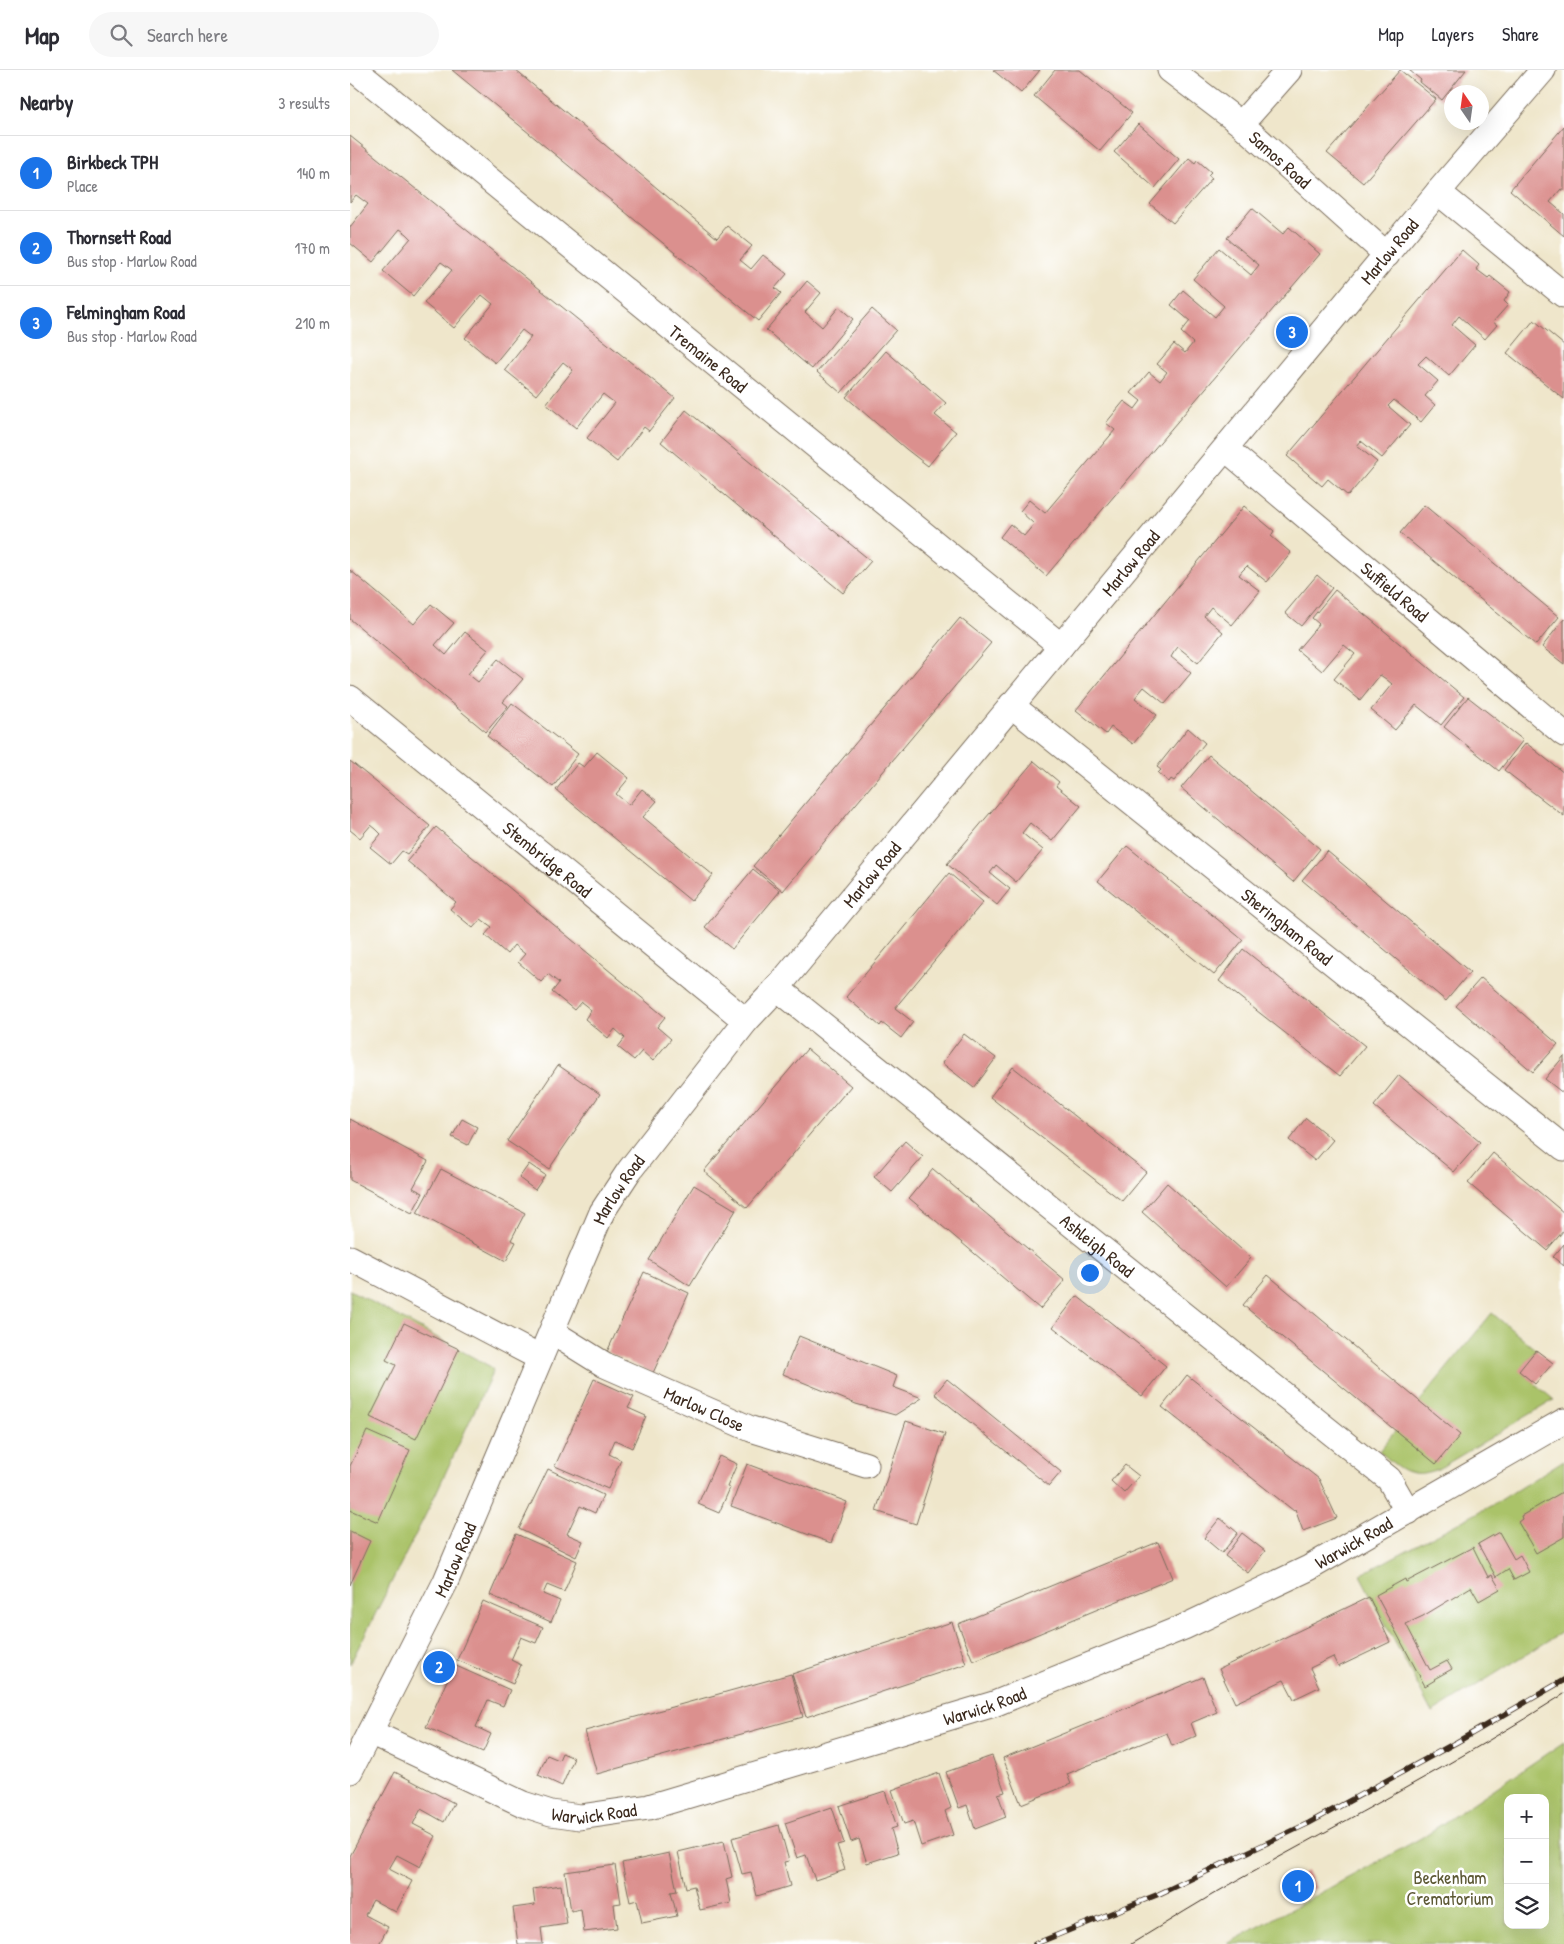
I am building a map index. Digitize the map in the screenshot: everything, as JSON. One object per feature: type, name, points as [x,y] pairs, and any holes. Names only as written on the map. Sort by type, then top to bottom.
[{"type":"street","name":"Tremaine Road","points":[[355,70],[1061,646]]},
{"type":"street","name":"Samos Road","points":[[1170,70],[1241,124],[1387,255]]},
{"type":"street","points":[[1241,124],[1289,70]]},
{"type":"street","name":"Marlow Road","points":[[350,1771],[445,1583],[602,1212],[629,1171],[746,1021],[777,988],[1438,192],[1543,70]]},
{"type":"street","points":[[1438,192],[1564,295]]},
{"type":"street","name":"Suffield Road","points":[[1226,449],[1564,734]]},
{"type":"street","name":"Stembridge Road","points":[[350,698],[746,1021]]},
{"type":"street","name":"Sheringham Road","points":[[1011,705],[1564,1148]]},
{"type":"street","name":"Ashleigh Road","points":[[777,988],[1389,1479],[1408,1512]]},
{"type":"street","points":[[350,1258],[540,1358]]},
{"type":"street","name":"Marlow Close","points":[[552,1332],[605,1365],[751,1429],[866,1465]]},
{"type":"street","name":"Warwick Road","points":[[370,1732],[523,1804],[551,1813],[580,1817],[649,1807],[994,1704],[1184,1627],[1309,1568],[1564,1421]]},
{"type":"green space","points":[[350,1290],[491,1367],[493,1371],[430,1506],[350,1664]]},
{"type":"green space","points":[[1492,1313],[1536,1350],[1520,1371],[1554,1400],[1438,1469],[1412,1473],[1399,1468],[1379,1451]]},
{"type":"green space","points":[[1564,1460],[1564,1631],[1432,1713],[1360,1575],[1496,1503]]},
{"type":"green space","name":"Beckenham Crematorium","points":[[1564,1742],[1564,1944],[1227,1944],[1421,1838]]},
{"type":"building","points":[[452,70],[515,70],[717,238],[727,226],[752,246],[740,260],[751,269],[763,255],[787,274],[775,288],[781,293],[758,321]]},
{"type":"building","points":[[993,70],[1040,70],[1021,93]]},
{"type":"building","points":[[1055,70],[1080,70],[1132,113],[1100,151],[1034,96]]},
{"type":"building","points":[[1400,70],[1436,99],[1363,183],[1327,153]]},
{"type":"building","points":[[1409,70],[1466,70],[1454,85],[1444,85],[1444,98],[1442,100],[1420,82],[1421,80]]},
{"type":"building","points":[[1138,124],[1179,159],[1155,188],[1114,152]]},
{"type":"building","points":[[1564,126],[1564,191],[1561,189],[1550,202],[1564,214],[1564,236],[1510,190]]},
{"type":"building","points":[[350,136],[675,398],[649,431],[644,427],[617,462],[587,438],[615,403],[603,394],[576,428],[546,404],[573,370],[563,362],[536,395],[505,370],[531,337],[522,330],[495,363],[465,338],[493,304],[482,295],[454,328],[424,303],[452,270],[441,262],[413,296],[383,271],[411,238],[407,234],[400,229],[373,262],[350,243],[350,227],[368,204],[356,195],[350,202]]},
{"type":"building","points":[[1189,158],[1195,163],[1197,160],[1211,172],[1208,175],[1212,178],[1173,223],[1150,204]]},
{"type":"building","points":[[1252,208],[1283,234],[1289,227],[1320,254],[1046,576],[1000,537],[1010,524],[1024,536],[1034,524],[1020,511],[1029,500],[1045,513],[1115,430],[1106,423],[1124,401],[1135,409],[1141,401],[1131,393],[1149,372],[1160,381],[1167,372],[1157,364],[1174,344],[1185,353],[1193,343],[1181,332],[1190,321],[1171,305],[1183,290],[1215,317],[1224,306],[1193,279],[1219,248],[1251,275],[1259,265],[1227,238]]},
{"type":"building","points":[[1462,250],[1479,265],[1476,269],[1488,278],[1490,276],[1510,292],[1504,301],[1508,305],[1493,322],[1497,325],[1485,339],[1459,316],[1452,325],[1475,345],[1449,376],[1426,356],[1418,364],[1438,381],[1425,396],[1435,405],[1421,422],[1394,400],[1388,406],[1410,425],[1382,458],[1361,441],[1357,446],[1377,462],[1348,496],[1328,479],[1322,486],[1287,456]]},
{"type":"building","points":[[807,281],[821,293],[805,312],[822,327],[839,307],[853,319],[812,369],[766,330]]},
{"type":"building","points":[[872,309],[896,330],[841,393],[817,372]]},
{"type":"building","points":[[1534,320],[1564,345],[1564,399],[1507,353]]},
{"type":"building","points":[[886,351],[946,403],[935,415],[956,432],[928,466],[846,397]]},
{"type":"building","points":[[686,410],[871,561],[843,593],[661,442]]},
{"type":"building","points":[[1424,505],[1559,617],[1536,645],[1400,533]]},
{"type":"building","points":[[1244,506],[1274,531],[1271,536],[1291,553],[1267,582],[1247,566],[1242,571],[1239,575],[1260,591],[1232,625],[1211,607],[1204,616],[1223,632],[1198,663],[1178,647],[1171,657],[1191,673],[1165,704],[1144,687],[1139,693],[1135,698],[1157,715],[1133,744],[1111,727],[1106,734],[1076,710]]},
{"type":"building","points":[[350,570],[414,624],[431,604],[454,623],[435,645],[446,655],[465,632],[488,650],[468,674],[478,682],[498,659],[523,679],[503,702],[508,706],[486,732],[350,619]]},
{"type":"building","points":[[1317,575],[1332,588],[1301,626],[1285,613]]},
{"type":"building","points":[[1335,590],[1464,697],[1441,725],[1416,705],[1395,730],[1371,710],[1392,684],[1380,675],[1360,700],[1334,679],[1355,654],[1344,645],[1322,671],[1297,650],[1319,624],[1312,618]]},
{"type":"building","points":[[960,618],[991,643],[783,891],[753,866]]},
{"type":"building","points":[[1564,619],[1564,664],[1542,647]]},
{"type":"building","points":[[1468,697],[1523,740],[1499,771],[1444,727]]},
{"type":"building","points":[[512,703],[578,754],[553,787],[487,736]]},
{"type":"building","points":[[1188,728],[1205,743],[1174,781],[1171,779],[1169,782],[1158,773],[1161,770],[1157,767]]},
{"type":"building","points":[[1526,743],[1564,773],[1564,816],[1504,770]]},
{"type":"building","points":[[597,752],[629,778],[616,794],[629,805],[642,789],[657,801],[643,817],[713,875],[691,901],[556,790],[578,763],[584,767]]},
{"type":"building","points":[[1209,755],[1320,849],[1293,882],[1181,788]]},
{"type":"building","points":[[350,761],[430,826],[407,854],[402,851],[391,864],[370,847],[381,834],[376,829],[371,825],[360,838],[350,830]]},
{"type":"building","points":[[1034,761],[1059,782],[1056,786],[1081,806],[1052,841],[1030,823],[1022,833],[1043,850],[1016,882],[996,865],[990,873],[1010,889],[997,905],[947,864]]},
{"type":"building","points":[[436,827],[665,1017],[657,1027],[671,1039],[653,1061],[642,1051],[634,1060],[618,1047],[625,1038],[615,1029],[608,1038],[585,1019],[591,1010],[585,1005],[581,1002],[574,1010],[552,992],[559,983],[548,974],[541,982],[518,962],[525,954],[514,945],[507,954],[485,935],[492,927],[481,919],[473,928],[450,909],[456,902],[407,861]]},
{"type":"building","points":[[1127,846],[1243,940],[1214,975],[1098,881]]},
{"type":"building","points":[[1327,851],[1470,972],[1446,1001],[1302,880]]},
{"type":"building","points":[[753,869],[780,891],[732,949],[705,927]]},
{"type":"building","points":[[949,873],[983,902],[895,1008],[913,1022],[901,1038],[882,1023],[880,1026],[846,997]]},
{"type":"building","points":[[1243,949],[1365,1046],[1340,1076],[1219,981]]},
{"type":"building","points":[[1481,978],[1558,1044],[1533,1072],[1456,1006]]},
{"type":"building","points":[[964,1034],[996,1058],[974,1088],[942,1063]]},
{"type":"building","points":[[807,1049],[851,1086],[747,1208],[704,1171]]},
{"type":"building","points":[[1564,1056],[1564,1094],[1545,1079]]},
{"type":"building","points":[[558,1065],[600,1094],[549,1169],[507,1141]]},
{"type":"building","points":[[1013,1067],[1146,1172],[1122,1201],[990,1097]]},
{"type":"building","points":[[1399,1075],[1480,1142],[1454,1172],[1374,1106]]},
{"type":"building","points":[[1306,1118],[1333,1140],[1315,1161],[1289,1140]]},
{"type":"building","points":[[350,1119],[428,1161],[413,1188],[423,1193],[412,1213],[350,1180]]},
{"type":"building","points":[[462,1119],[477,1127],[468,1145],[452,1137]]},
{"type":"building","points":[[905,1141],[923,1157],[892,1192],[874,1177]]},
{"type":"building","points":[[1493,1153],[1564,1213],[1564,1230],[1547,1250],[1468,1183]]},
{"type":"building","points":[[529,1164],[545,1175],[535,1190],[519,1178]]},
{"type":"building","points":[[441,1169],[525,1213],[511,1240],[516,1242],[506,1261],[417,1213]]},
{"type":"building","points":[[933,1169],[1065,1280],[1040,1309],[909,1198]]},
{"type":"building","points":[[1167,1183],[1251,1258],[1226,1287],[1142,1212]]},
{"type":"building","points":[[694,1185],[736,1210],[690,1286],[649,1260]]},
{"type":"building","points":[[1564,1244],[1564,1266],[1553,1257]]},
{"type":"building","points":[[644,1272],[689,1293],[653,1373],[607,1352]]},
{"type":"building","points":[[1268,1275],[1460,1435],[1436,1464],[1243,1305]]},
{"type":"building","points":[[1077,1296],[1166,1366],[1142,1396],[1053,1327]]},
{"type":"building","points":[[404,1323],[459,1349],[416,1439],[370,1417],[396,1365],[386,1360]]},
{"type":"building","points":[[799,1336],[897,1376],[893,1387],[922,1398],[895,1415],[856,1404],[783,1374]]},
{"type":"building","points":[[1536,1350],[1553,1363],[1535,1384],[1519,1371]]},
{"type":"building","points":[[1187,1375],[1319,1479],[1337,1518],[1303,1531],[1295,1509],[1294,1511],[1162,1407]]},
{"type":"building","points":[[594,1379],[634,1397],[628,1408],[646,1416],[632,1448],[615,1440],[609,1454],[621,1460],[608,1489],[555,1466]]},
{"type":"building","points":[[947,1379],[1061,1472],[1049,1486],[935,1394]]},
{"type":"building","points":[[906,1421],[945,1434],[916,1524],[876,1511]]},
{"type":"building","points":[[367,1431],[410,1450],[378,1522],[350,1510],[350,1466]]},
{"type":"building","points":[[719,1456],[737,1464],[727,1487],[730,1488],[719,1513],[698,1504]]},
{"type":"building","points":[[747,1464],[847,1502],[831,1543],[731,1506]]},
{"type":"building","points":[[1125,1465],[1139,1476],[1124,1493],[1111,1481]]},
{"type":"building","points":[[548,1469],[603,1495],[595,1513],[580,1506],[567,1534],[583,1541],[576,1557],[519,1529]]},
{"type":"building","points":[[1564,1491],[1564,1537],[1536,1553],[1518,1522],[1522,1519],[1521,1516]]},
{"type":"building","points":[[1220,1518],[1238,1533],[1222,1553],[1204,1538]]},
{"type":"building","points":[[350,1531],[370,1541],[350,1585]]},
{"type":"building","points":[[1499,1532],[1514,1559],[1520,1555],[1529,1572],[1514,1580],[1508,1569],[1496,1577],[1478,1544]]},
{"type":"building","points":[[1242,1533],[1265,1551],[1248,1573],[1225,1556]]},
{"type":"building","points":[[516,1534],[577,1561],[564,1592],[547,1585],[543,1594],[560,1601],[551,1622],[490,1595]]},
{"type":"building","points":[[1158,1542],[1173,1578],[973,1661],[958,1624]]},
{"type":"building","points":[[1473,1547],[1488,1577],[1492,1575],[1500,1589],[1479,1601],[1471,1587],[1406,1624],[1430,1670],[1447,1661],[1452,1669],[1425,1686],[1376,1595],[1405,1579],[1406,1582]]},
{"type":"building","points":[[1369,1597],[1390,1642],[1338,1667],[1333,1657],[1310,1668],[1319,1687],[1294,1699],[1284,1680],[1235,1703],[1219,1669]]},
{"type":"building","points":[[483,1601],[543,1627],[536,1643],[521,1637],[511,1660],[521,1665],[513,1684],[457,1660]]},
{"type":"building","points":[[952,1622],[966,1664],[806,1717],[792,1674]]},
{"type":"building","points":[[454,1665],[510,1690],[503,1706],[488,1700],[476,1727],[491,1734],[483,1752],[426,1727]]},
{"type":"building","points":[[791,1674],[803,1717],[597,1774],[585,1731]]},
{"type":"building","points":[[1203,1677],[1217,1712],[1191,1723],[1196,1736],[1172,1746],[1167,1733],[1067,1774],[1071,1784],[1021,1804],[1003,1758]]},
{"type":"building","points":[[562,1753],[574,1758],[562,1786],[538,1775],[547,1755],[559,1760]]},
{"type":"building","points":[[992,1756],[1005,1792],[998,1794],[1006,1817],[975,1829],[967,1805],[959,1808],[946,1772]]},
{"type":"building","points":[[395,1772],[454,1803],[444,1822],[421,1809],[413,1824],[436,1836],[420,1867],[397,1855],[389,1869],[412,1881],[396,1912],[373,1900],[368,1909],[365,1915],[388,1927],[379,1944],[350,1944],[350,1856]]},
{"type":"building","points":[[939,1773],[951,1808],[945,1811],[953,1835],[921,1846],[913,1821],[904,1824],[892,1790]]},
{"type":"building","points":[[885,1791],[897,1827],[891,1829],[898,1853],[867,1863],[859,1839],[851,1842],[839,1806]]},
{"type":"building","points":[[832,1807],[844,1843],[837,1845],[845,1870],[815,1880],[806,1855],[797,1858],[785,1823]]},
{"type":"building","points":[[779,1825],[789,1861],[784,1862],[790,1886],[757,1896],[751,1872],[742,1874],[732,1838]]},
{"type":"building","points":[[724,1841],[732,1877],[726,1879],[731,1903],[700,1910],[694,1886],[686,1888],[678,1852]]},
{"type":"building","points":[[669,1853],[677,1891],[671,1892],[677,1916],[642,1923],[637,1900],[630,1902],[622,1863]]},
{"type":"building","points":[[615,1865],[621,1903],[614,1904],[617,1928],[584,1932],[581,1909],[571,1911],[565,1872]]},
{"type":"building","points":[[1307,1871],[1316,1888],[1290,1901],[1281,1884]]},
{"type":"building","points":[[561,1885],[567,1924],[541,1928],[543,1944],[518,1944],[513,1908],[535,1905],[533,1889]]},
{"type":"tram line","points":[[1131,1944],[1225,1888],[1443,1767],[1564,1694]]},
{"type":"railway","points":[[1035,1944],[1159,1894],[1309,1823],[1457,1742],[1564,1680]]},
{"type":"place","name":"Felmingham Road","points":[[1292,332]]},
{"type":"place","name":"Thornsett Road","points":[[439,1667]]},
{"type":"place","name":"Birkbeck TPH","points":[[1298,1886]]}]
